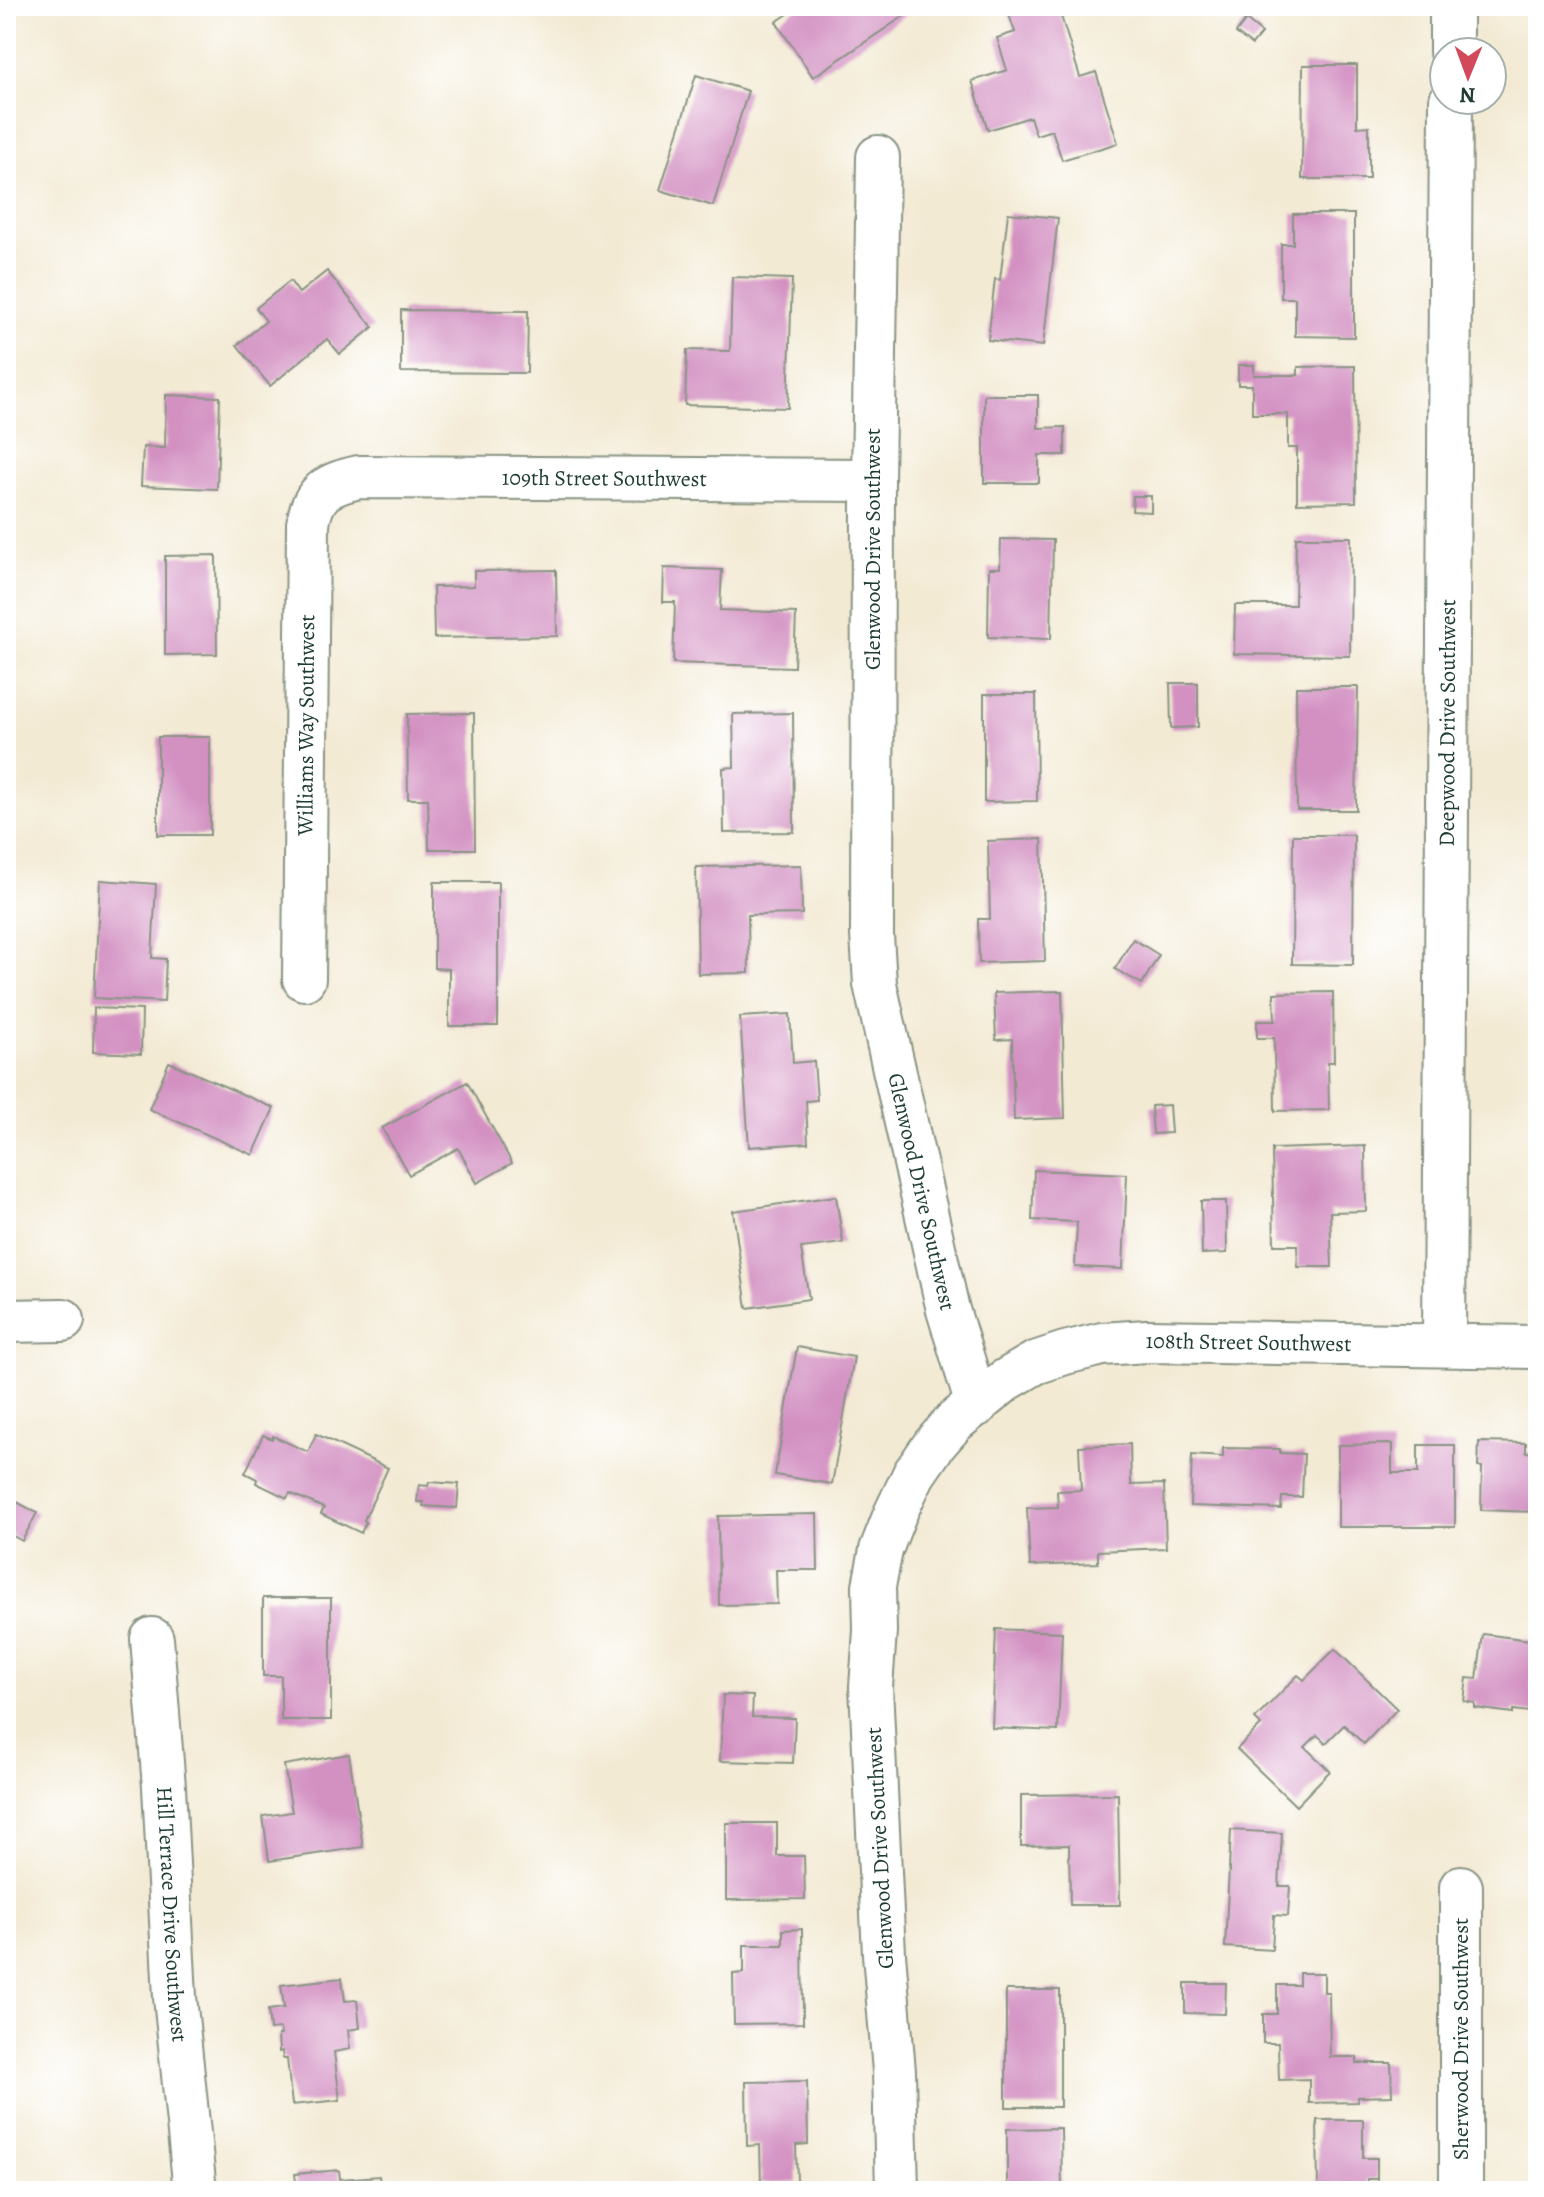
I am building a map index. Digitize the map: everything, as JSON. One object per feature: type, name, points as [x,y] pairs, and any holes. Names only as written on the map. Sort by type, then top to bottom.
[{"type":"street","points":[[1451,6],[1451,36]]},
{"type":"street","name":"Deepwood Drive Southwest","points":[[1444,1345],[1451,116]]},
{"type":"street","name":"Glenwood Drive Southwest","points":[[878,157],[873,480],[872,935],[875,984],[948,1310],[977,1405],[954,1422],[914,1474],[881,1550],[874,1586],[871,1687],[884,1954],[894,2071],[897,2191]]},
{"type":"street","name":"109th Street Southwest","points":[[336,482],[359,477],[873,480]]},
{"type":"street","name":"Williams Way Southwest","points":[[304,979],[308,524],[317,496],[336,482]]},
{"type":"street","points":[[6,1321],[63,1320]]},
{"type":"street","name":"108th Street Southwest","points":[[977,1405],[1006,1380],[1035,1363],[1102,1344],[1147,1341],[1538,1347]]},
{"type":"street","name":"Hill Terrace Drive Southwest","points":[[152,1639],[164,1787],[175,1997],[195,2191]]},
{"type":"street","name":"Sherwood Drive Southwest","points":[[1461,1887],[1461,2191]]},
{"type":"building","points":[[800,6],[919,6],[813,77],[776,22]]},
{"type":"building","points":[[1006,6],[1074,6],[1076,12],[1061,16],[1080,77],[1096,72],[1118,143],[1062,160],[1052,130],[1036,135],[1030,117],[988,130],[972,81],[1007,70],[997,38],[1015,32]]},
{"type":"building","points":[[1246,20],[1262,33],[1252,45],[1236,33]]},
{"type":"building","points":[[1303,65],[1357,65],[1357,127],[1369,126],[1369,179],[1302,179]]},
{"type":"building","points":[[696,75],[748,91],[713,206],[660,190]]},
{"type":"building","points":[[1008,213],[1058,218],[1043,346],[988,340],[995,279],[1000,280]]},
{"type":"building","points":[[1293,214],[1354,214],[1354,337],[1295,336],[1295,298],[1281,298],[1281,244],[1293,244]]},
{"type":"building","points":[[327,271],[373,327],[340,354],[327,339],[270,386],[237,345],[266,321],[256,308],[290,281],[299,293]]},
{"type":"building","points":[[732,277],[792,279],[788,408],[685,405],[687,350],[730,351]]},
{"type":"building","points":[[401,310],[528,311],[527,373],[401,372]]},
{"type":"building","points":[[1238,365],[1254,365],[1254,375],[1298,375],[1298,367],[1355,366],[1356,502],[1297,503],[1297,448],[1288,448],[1288,414],[1252,414],[1252,385],[1238,385]]},
{"type":"building","points":[[166,395],[220,397],[217,489],[141,486],[143,447],[165,448]]},
{"type":"building","points":[[984,395],[1038,395],[1038,428],[1065,427],[1065,455],[1039,455],[1039,483],[984,483]]},
{"type":"building","points":[[1133,496],[1151,496],[1151,512],[1132,511]]},
{"type":"building","points":[[1296,537],[1351,537],[1350,656],[1234,654],[1235,605],[1295,605]]},
{"type":"building","points":[[1001,539],[1053,540],[1051,639],[988,637],[989,568],[1000,568]]},
{"type":"building","points":[[216,555],[217,654],[165,655],[165,556]]},
{"type":"building","points":[[664,568],[722,570],[720,610],[796,613],[794,667],[673,663],[675,602],[663,602]]},
{"type":"building","points":[[556,570],[557,636],[434,638],[433,587],[474,586],[474,571]]},
{"type":"building","points":[[1170,683],[1198,683],[1198,727],[1171,728]]},
{"type":"building","points":[[1296,687],[1358,687],[1356,810],[1297,810]]},
{"type":"building","points":[[984,694],[1036,694],[1037,801],[984,802]]},
{"type":"building","points":[[474,713],[475,849],[429,849],[428,799],[408,799],[407,714]]},
{"type":"building","points":[[793,713],[794,832],[724,833],[723,768],[734,767],[733,714]]},
{"type":"building","points":[[158,737],[210,737],[210,835],[158,835]]},
{"type":"building","points":[[1293,835],[1354,835],[1353,965],[1292,964]]},
{"type":"building","points":[[1042,839],[1045,961],[979,963],[978,919],[990,919],[988,841]]},
{"type":"building","points":[[801,865],[802,914],[748,915],[749,973],[698,974],[696,867]]},
{"type":"building","points":[[100,880],[156,884],[152,958],[166,959],[164,1002],[94,998]]},
{"type":"building","points":[[434,882],[498,882],[498,1026],[449,1026],[449,969],[434,968]]},
{"type":"building","points":[[1133,939],[1159,955],[1142,984],[1115,969]]},
{"type":"building","points":[[1062,991],[1065,1118],[1014,1120],[1012,1039],[996,1040],[994,993]]},
{"type":"building","points":[[1333,992],[1334,1062],[1328,1062],[1329,1110],[1275,1111],[1274,1038],[1257,1038],[1257,1021],[1275,1021],[1274,993]]},
{"type":"building","points":[[94,1008],[142,1010],[141,1054],[93,1052]]},
{"type":"building","points":[[790,1014],[793,1063],[814,1061],[817,1100],[806,1101],[808,1143],[749,1147],[740,1017]]},
{"type":"building","points":[[169,1062],[274,1108],[253,1155],[149,1109]]},
{"type":"building","points":[[467,1082],[512,1163],[477,1183],[458,1148],[409,1175],[382,1128]]},
{"type":"building","points":[[1169,1105],[1171,1133],[1153,1134],[1151,1106]]},
{"type":"building","points":[[1365,1146],[1366,1211],[1330,1212],[1332,1267],[1298,1267],[1297,1245],[1274,1245],[1272,1149]]},
{"type":"building","points":[[1034,1170],[1127,1174],[1123,1269],[1075,1267],[1077,1222],[1032,1220]]},
{"type":"building","points":[[836,1196],[843,1243],[801,1248],[809,1299],[747,1308],[733,1211]]},
{"type":"building","points":[[1201,1201],[1226,1201],[1227,1253],[1202,1254]]},
{"type":"building","points":[[797,1347],[854,1357],[832,1484],[775,1475]]},
{"type":"building","points":[[316,1434],[388,1468],[361,1533],[321,1514],[324,1508],[290,1493],[287,1498],[256,1483],[257,1479],[245,1473],[263,1435],[272,1439],[273,1436],[308,1452]]},
{"type":"building","points":[[1479,1442],[1526,1443],[1526,1452],[1538,1453],[1538,1512],[1481,1510]]},
{"type":"building","points":[[1130,1444],[1131,1485],[1164,1484],[1166,1548],[1098,1551],[1098,1563],[1030,1566],[1027,1508],[1058,1507],[1057,1491],[1081,1490],[1079,1446]]},
{"type":"building","points":[[1392,1444],[1392,1473],[1418,1473],[1418,1445],[1455,1445],[1455,1527],[1338,1527],[1338,1445]]},
{"type":"building","points":[[1223,1448],[1280,1449],[1280,1453],[1304,1454],[1302,1497],[1282,1497],[1281,1509],[1190,1506],[1192,1455],[1223,1457]]},
{"type":"building","points":[[429,1482],[459,1484],[457,1508],[423,1506],[424,1502],[417,1502],[419,1485],[428,1486]]},
{"type":"building","points":[[6,1496],[37,1513],[22,1541],[6,1532]]},
{"type":"building","points":[[817,1514],[818,1570],[776,1570],[777,1604],[719,1605],[718,1516]]},
{"type":"building","points":[[263,1598],[331,1598],[331,1720],[281,1720],[281,1676],[263,1676]]},
{"type":"building","points":[[996,1629],[1062,1632],[1058,1731],[992,1728]]},
{"type":"building","points":[[1483,1634],[1538,1641],[1538,1713],[1475,1708],[1475,1703],[1464,1701],[1467,1678],[1477,1679]]},
{"type":"building","points":[[1335,1649],[1397,1709],[1364,1744],[1344,1725],[1326,1743],[1317,1735],[1305,1747],[1330,1771],[1296,1806],[1237,1749],[1261,1725],[1255,1719],[1298,1675],[1304,1680]]},
{"type":"building","points":[[723,1695],[753,1696],[752,1717],[795,1718],[793,1763],[720,1761]]},
{"type":"building","points":[[349,1754],[363,1847],[269,1861],[263,1816],[292,1812],[284,1765]]},
{"type":"building","points":[[1118,1794],[1120,1905],[1070,1905],[1069,1845],[1021,1846],[1021,1795]]},
{"type":"building","points":[[726,1823],[777,1823],[777,1856],[804,1856],[805,1899],[726,1900]]},
{"type":"building","points":[[1231,1830],[1282,1833],[1279,1886],[1290,1886],[1288,1916],[1274,1915],[1272,1950],[1225,1947]]},
{"type":"building","points":[[802,1929],[803,2023],[734,2024],[733,1974],[744,1973],[744,1945],[783,1945],[783,1930]]},
{"type":"building","points":[[1299,1973],[1324,1973],[1324,1992],[1329,1992],[1330,2057],[1357,2057],[1357,2063],[1391,2063],[1392,2096],[1358,2097],[1358,2102],[1309,2103],[1309,2079],[1279,2080],[1278,2043],[1263,2043],[1263,2014],[1277,2014],[1277,1985],[1299,1985]]},
{"type":"building","points":[[342,1978],[345,2001],[357,2000],[360,2028],[348,2030],[350,2049],[334,2052],[340,2100],[292,2105],[287,2059],[283,2059],[282,2051],[279,2052],[280,2029],[270,2030],[268,2010],[284,2008],[281,1985]]},
{"type":"building","points":[[1185,1983],[1226,1983],[1225,2014],[1185,2013]]},
{"type":"building","points":[[1006,1990],[1060,1990],[1060,2107],[1006,2107]]},
{"type":"building","points":[[807,2081],[808,2144],[796,2145],[797,2182],[761,2183],[760,2145],[747,2146],[746,2082]]},
{"type":"building","points":[[1317,2120],[1363,2120],[1363,2158],[1377,2158],[1377,2179],[1367,2179],[1367,2191],[1318,2191]]},
{"type":"building","points":[[1061,2128],[1062,2191],[1007,2191],[1007,2129]]},
{"type":"building","points":[[339,2170],[340,2179],[379,2176],[380,2183],[387,2181],[387,2191],[297,2191],[295,2174]]}]
